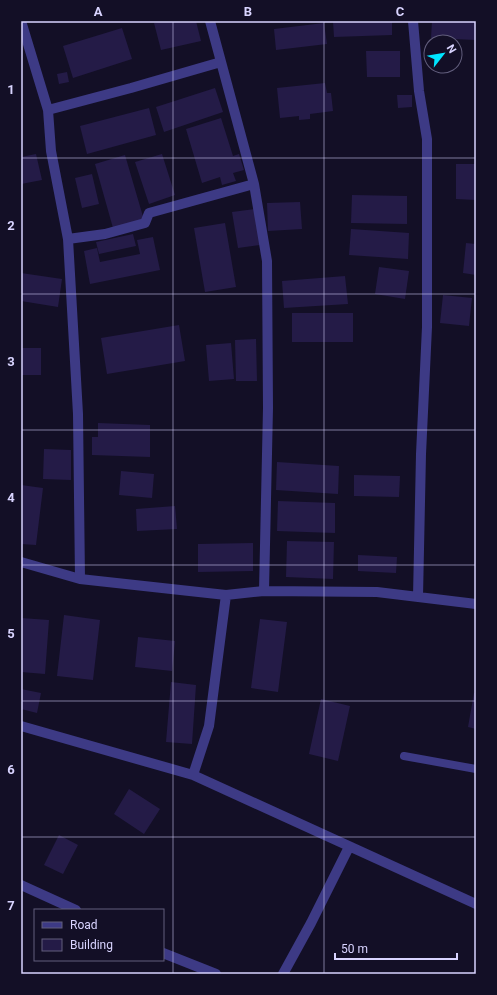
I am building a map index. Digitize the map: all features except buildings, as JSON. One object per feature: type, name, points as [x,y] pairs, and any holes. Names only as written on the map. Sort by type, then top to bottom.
[{"type":"street","points":[[21,21],[48,110],[51,151],[68,239],[78,414],[80,578]]},
{"type":"street","points":[[210,21],[254,184],[267,262],[268,408],[264,591]]},
{"type":"street","points":[[413,21],[419,91],[427,139],[427,327],[421,454],[418,597]]},
{"type":"street","points":[[48,110],[221,62]]},
{"type":"street","points":[[68,239],[105,234],[145,223],[149,213],[254,184]]},
{"type":"street","points":[[21,562],[80,578],[226,596],[264,591],[377,592],[476,604]]},
{"type":"street","points":[[192,775],[209,726],[226,596]]},
{"type":"street","points":[[21,726],[192,775],[476,904]]},
{"type":"street","points":[[283,974],[311,923],[349,847]]},
{"type":"street","points":[[21,885],[74,909]]},
{"type":"street","points":[[164,953],[216,974]]},
{"type":"lane","points":[[404,756],[476,769]]}]
